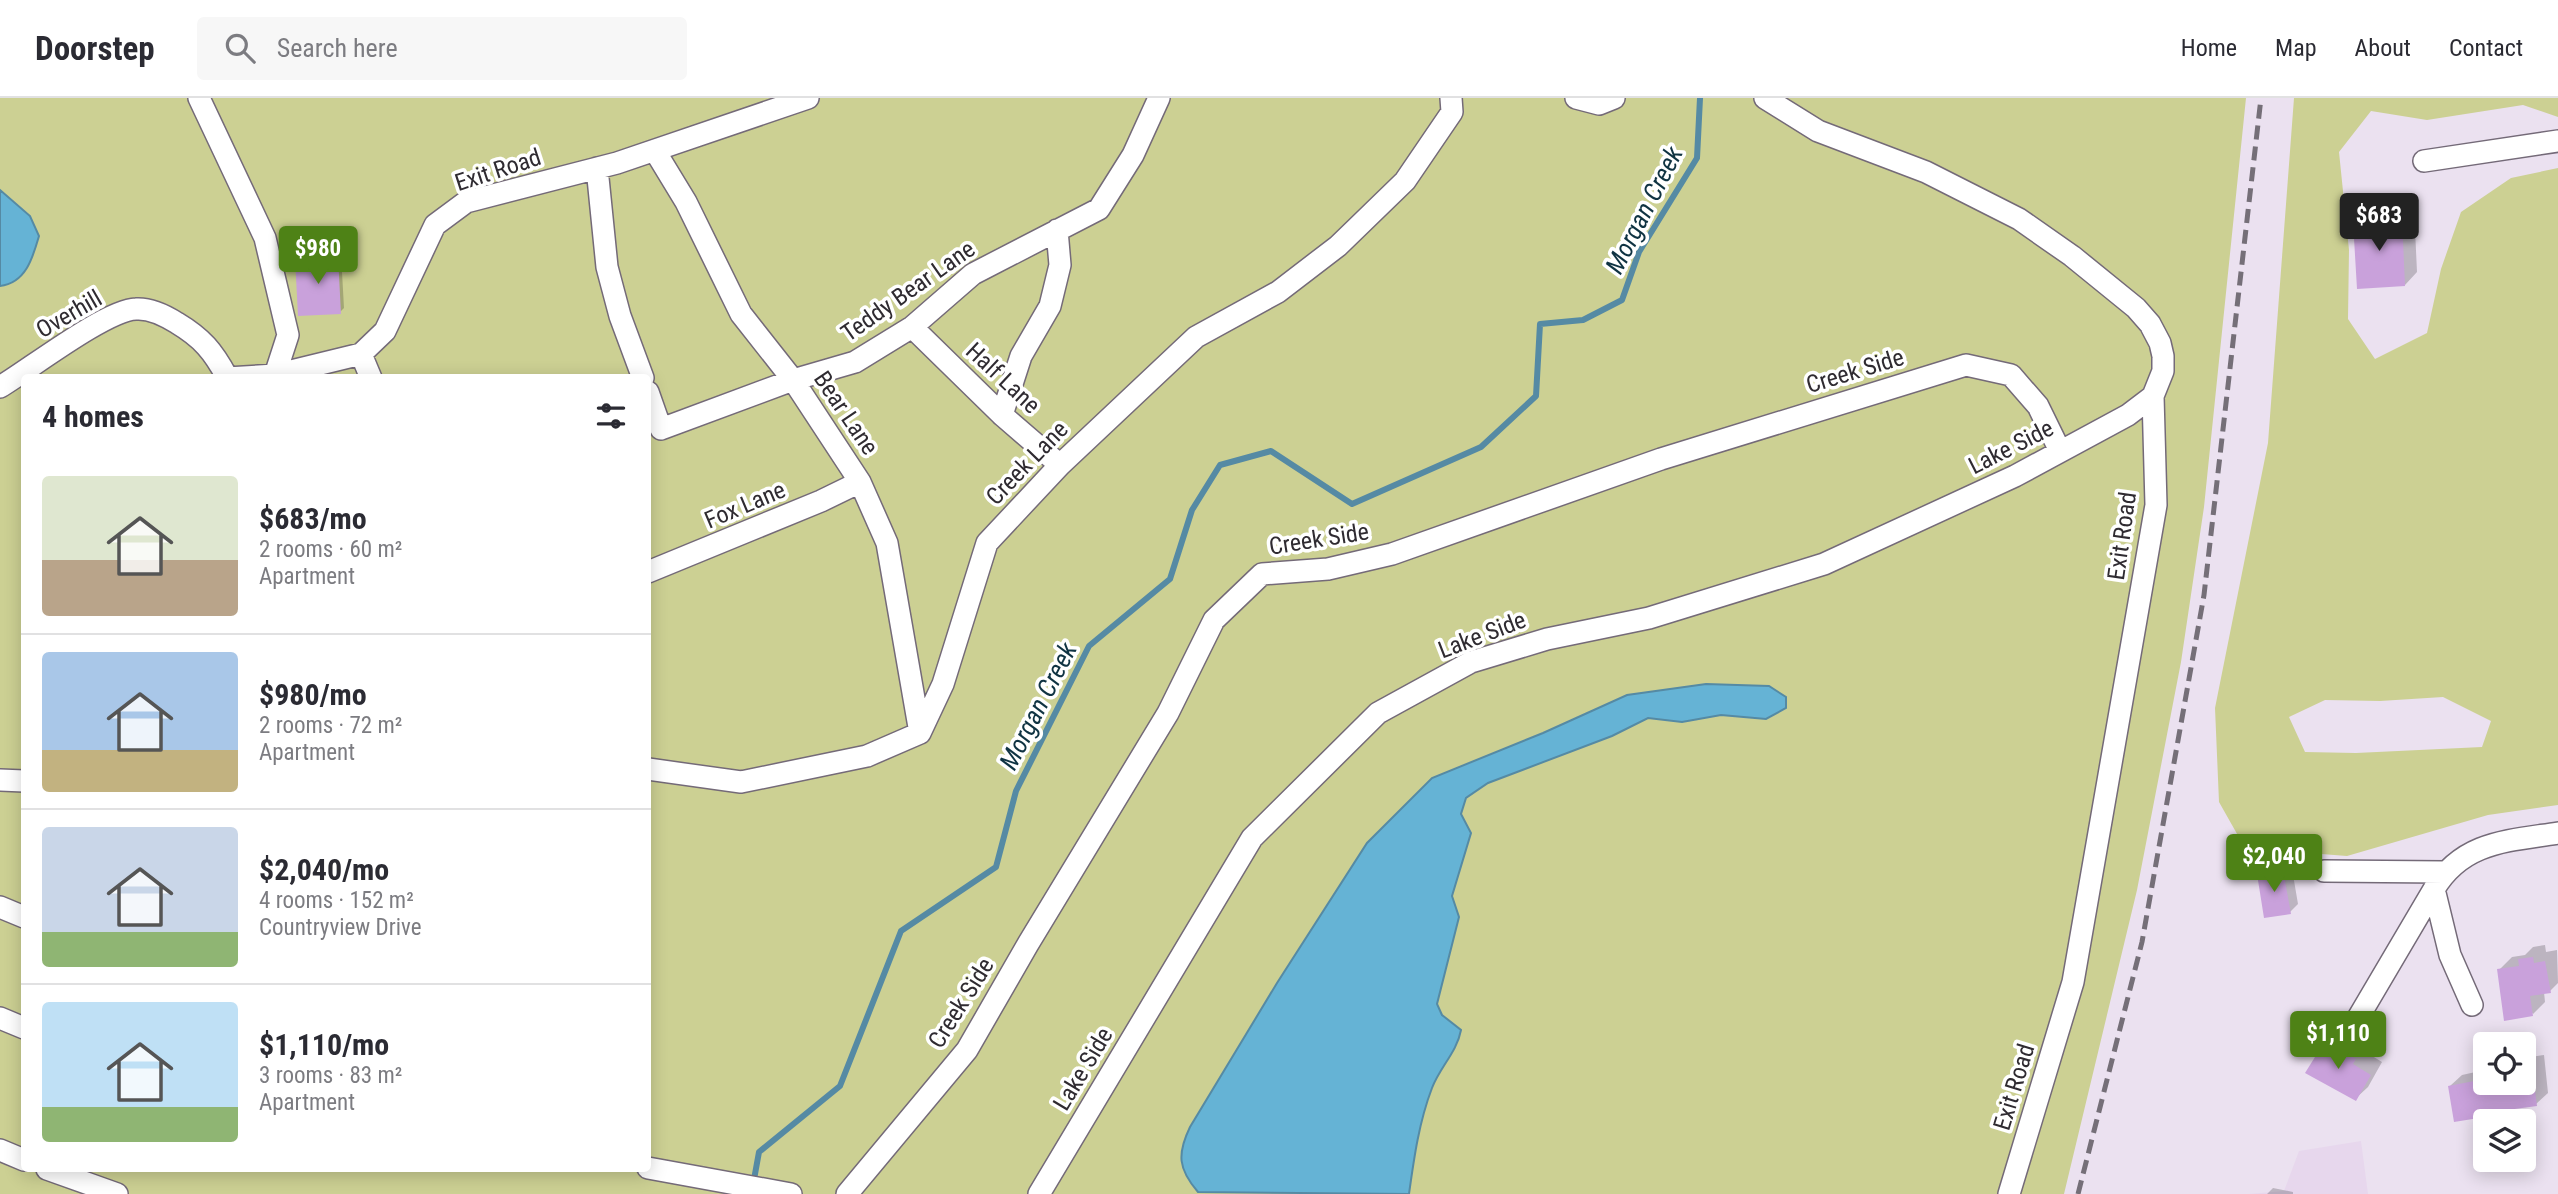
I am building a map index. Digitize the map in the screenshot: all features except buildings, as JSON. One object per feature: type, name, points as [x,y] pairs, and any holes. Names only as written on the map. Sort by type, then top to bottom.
[{"type":"street","points":[[199,98],[265,239],[288,335],[276,374]]},
{"type":"street","name":"Exit Road","points":[[361,354],[385,331],[435,225],[466,202],[655,151],[808,98]]},
{"type":"street","name":"Teddy Bear Lane","points":[[651,400],[661,429],[793,380],[855,362],[912,327],[973,274],[1099,209],[1133,155],[1159,98]]},
{"type":"street","name":"Creek Lane","points":[[920,733],[943,684],[986,543],[1059,465],[1196,337],[1278,292],[1338,246],[1405,181],[1452,113],[1451,98]]},
{"type":"street","points":[[1576,98],[1599,104],[1614,98]]},
{"type":"street","name":"Exit Road","points":[[1765,98],[1818,131],[1926,172],[2019,219],[2072,256],[2136,308],[2150,324],[2160,343],[2163,356],[2163,371],[2153,396],[2156,505],[2073,982],[2009,1194]]},
{"type":"street","points":[[2424,161],[2558,141]]},
{"type":"street","name":"Bear Lane","points":[[655,151],[686,202],[741,314],[793,380],[860,482],[887,543],[920,733]]},
{"type":"street","points":[[597,168],[607,267],[620,316],[642,374]]},
{"type":"street","points":[[1002,415],[1021,356],[1051,306],[1060,265],[1057,230]]},
{"type":"street","name":"Overhill","points":[[0,387],[107,318],[136,309],[164,315],[198,336],[216,356],[225,374]]},
{"type":"street","name":"Half Lane","points":[[912,327],[1002,415],[1059,465]]},
{"type":"street","points":[[283,374],[361,354],[369,374]]},
{"type":"street","name":"Creek Side","points":[[847,1194],[967,1050],[1168,713],[1214,620],[1262,574],[1328,569],[1392,554],[1661,459],[1966,365],[2011,376],[2038,406],[2060,451]]},
{"type":"street","name":"Lake Side","points":[[1039,1194],[1252,838],[1378,713],[1471,662],[1547,639],[1649,618],[1824,564],[2015,476],[2128,415],[2153,396]]},
{"type":"street","name":"Fox Lane","points":[[651,571],[821,501],[860,482]]},
{"type":"street","points":[[651,769],[741,782],[867,756],[920,733]]},
{"type":"street","points":[[0,780],[21,781]]},
{"type":"street","points":[[2356,1023],[2439,880],[2484,845],[2558,833]]},
{"type":"street","points":[[2324,870],[2439,880]]},
{"type":"street","points":[[2439,880],[2450,955],[2472,1004]]},
{"type":"street","points":[[0,907],[21,917]]},
{"type":"street","points":[[0,1018],[21,1027]]},
{"type":"street","points":[[0,1150],[21,1159]]},
{"type":"street","points":[[651,1168],[786,1192]]},
{"type":"street","points":[[55,1172],[117,1194]]},
{"type":"shaded area","points":[[2361,1141],[2368,1194],[2249,1194],[2284,1191],[2299,1151]]},
{"type":"green space","points":[[0,98],[2246,98],[2204,507],[2181,662],[2137,890],[2064,1194],[0,1194]]},
{"type":"green space","points":[[2294,98],[2558,98],[2558,117],[2523,105],[2427,120],[2371,111],[2339,152],[2349,250],[2348,319],[2375,359],[2427,333],[2441,269],[2461,212],[2511,178],[2558,168],[2558,805],[2488,815],[2347,856],[2245,848],[2219,802],[2215,708],[2268,443]],"holes":[[[2443,697],[2491,721],[2482,747],[2356,753],[2305,752],[2289,717],[2325,700],[2380,701]]]},
{"type":"water","points":[[0,190],[30,216],[39,236],[27,268],[16,280],[0,286]]},
{"type":"water","points":[[1706,684],[1769,686],[1786,697],[1786,708],[1766,719],[1721,715],[1682,722],[1648,718],[1612,736],[1488,783],[1466,798],[1461,814],[1471,833],[1452,896],[1459,917],[1437,1004],[1442,1015],[1461,1030],[1427,1101],[1409,1194],[1198,1192],[1186,1176],[1182,1161],[1183,1145],[1190,1127],[1277,983],[1367,843],[1432,778],[1627,695]]},
{"type":"waterway","name":"Morgan Creek","points":[[753,1185],[759,1152],[840,1086],[901,931],[996,867],[1016,791],[1089,646],[1170,579],[1192,510],[1220,465],[1271,451],[1352,504],[1481,447],[1536,396],[1540,324],[1583,320],[1622,300],[1639,252],[1697,158],[1700,98]]},
{"type":"railway","points":[[2078,1194],[2142,942],[2204,595],[2261,98]]}]
